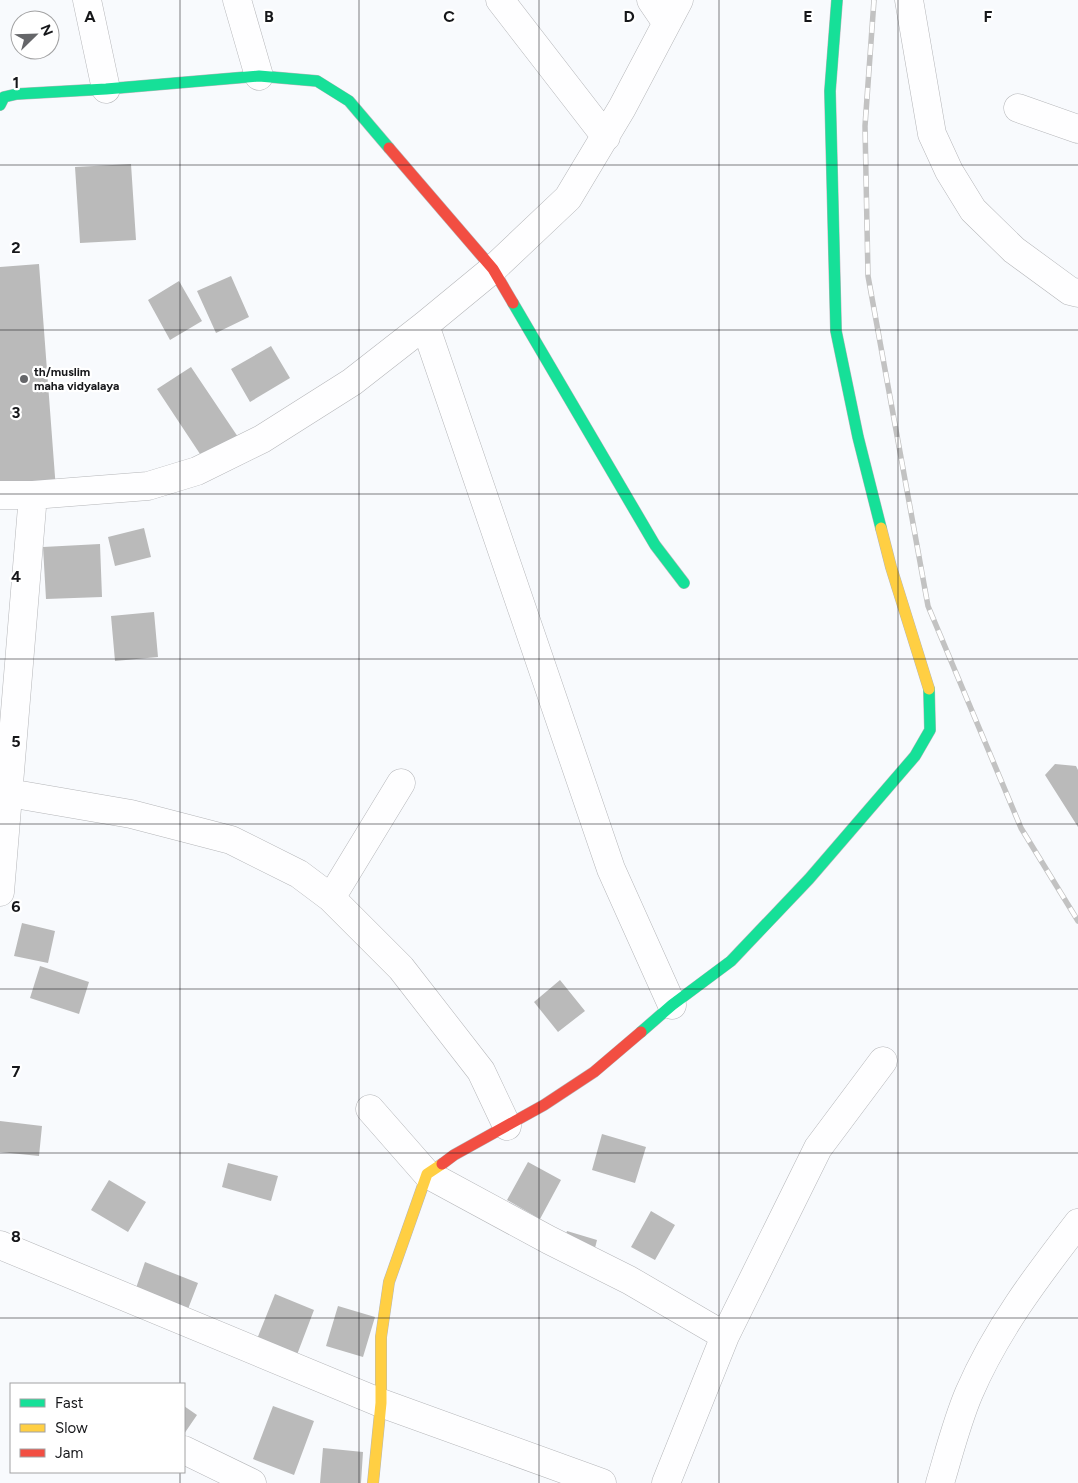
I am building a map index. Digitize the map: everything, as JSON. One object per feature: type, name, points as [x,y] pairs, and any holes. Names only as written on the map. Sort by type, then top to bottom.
[{"type":"street","points":[[87,0],[106,89]]},
{"type":"street","points":[[237,0],[259,76]]},
{"type":"street","points":[[500,0],[606,137]]},
{"type":"street","points":[[0,495],[33,496],[148,486],[197,471],[262,438],[352,382],[425,325],[493,268],[568,198],[606,137],[673,11],[651,0]]},
{"type":"street","points":[[374,1483],[381,1403],[381,1337],[389,1282],[428,1174],[454,1155],[544,1105],[594,1072],[672,1005],[731,961],[809,879],[915,756],[930,730],[930,693],[891,567],[858,437],[836,331],[830,91],[837,0]]},
{"type":"street","points":[[909,0],[932,134],[949,170],[973,210],[1014,250],[1078,294]]},
{"type":"street","points":[[0,105],[4,97],[17,94],[106,89],[259,76],[317,81],[349,101],[493,268],[655,545],[684,583]]},
{"type":"street","points":[[1018,108],[1078,129]]},
{"type":"street","points":[[425,325],[611,869],[672,1005]]},
{"type":"street","points":[[0,892],[4,792],[33,496]]},
{"type":"street","points":[[332,898],[401,783]]},
{"type":"street","points":[[4,792],[131,814],[231,840],[298,874],[332,898],[401,968],[481,1071],[507,1126]]},
{"type":"street","points":[[666,1483],[725,1336],[818,1148],[883,1061]]},
{"type":"street","points":[[370,1110],[428,1174],[549,1240],[628,1280],[725,1336]]},
{"type":"street","points":[[940,1483],[969,1394],[985,1359],[1039,1274],[1078,1223]]},
{"type":"street","points":[[0,1245],[381,1403],[602,1483]]},
{"type":"street","points":[[185,1450],[252,1483]]},
{"type":"building","points":[[131,164],[136,240],[80,243],[75,167]]},
{"type":"building","name":"th/muslim maha vidyalaya","points":[[39,264],[56,490],[0,494],[0,267]]},
{"type":"building","points":[[231,276],[249,317],[216,333],[197,291]]},
{"type":"building","points":[[179,281],[202,321],[170,340],[148,300]]},
{"type":"building","points":[[271,346],[290,378],[250,402],[231,369]]},
{"type":"building","points":[[191,367],[238,437],[204,460],[157,389]]},
{"type":"building","points":[[144,528],[151,557],[115,566],[108,537]]},
{"type":"building","points":[[100,544],[102,597],[46,599],[43,547]]},
{"type":"building","points":[[154,612],[158,657],[115,661],[111,616]]},
{"type":"building","points":[[1055,764],[1076,766],[1078,770],[1078,827],[1045,775]]},
{"type":"building","points":[[22,923],[55,931],[48,963],[14,956]]},
{"type":"building","points":[[40,966],[89,982],[79,1014],[30,998]]},
{"type":"building","points":[[560,980],[585,1011],[558,1032],[534,1002]]},
{"type":"building","points":[[0,1121],[42,1126],[39,1156],[0,1152]]},
{"type":"building","points":[[602,1134],[646,1147],[635,1183],[592,1170]]},
{"type":"building","points":[[528,1162],[561,1180],[540,1219],[507,1200]]},
{"type":"building","points":[[228,1163],[278,1176],[271,1201],[222,1187]]},
{"type":"building","points":[[109,1180],[146,1202],[128,1232],[91,1210]]},
{"type":"building","points":[[651,1211],[675,1225],[655,1260],[631,1247]]},
{"type":"building","points":[[567,1231],[597,1240],[593,1256],[562,1246]]},
{"type":"building","points":[[145,1262],[198,1283],[188,1309],[136,1288]]},
{"type":"building","points":[[275,1294],[314,1310],[295,1360],[255,1344]]},
{"type":"building","points":[[338,1306],[375,1317],[363,1357],[326,1346]]},
{"type":"building","points":[[273,1406],[314,1421],[294,1475],[253,1459]]},
{"type":"building","points":[[185,1407],[197,1415],[185,1433]]},
{"type":"building","points":[[323,1448],[363,1452],[361,1483],[320,1483]]},
{"type":"railway","points":[[874,0],[865,126],[868,276],[928,606],[1021,828],[1078,921]]},
{"type":"traffic: fast","points":[[837,0],[830,91],[836,331],[858,437],[881,528]]},
{"type":"traffic: fast","points":[[0,105],[4,97],[17,94],[106,89],[259,76],[317,81],[349,101],[389,148]]},
{"type":"traffic: fast","points":[[513,303],[655,545],[684,583]]},
{"type":"traffic: fast","points":[[641,1032],[672,1005],[731,961],[809,879],[915,756],[930,730],[929,689]]},
{"type":"traffic: slow","points":[[881,528],[891,567],[929,689]]},
{"type":"traffic: slow","points":[[373,1483],[381,1403],[381,1337],[389,1282],[427,1174],[442,1164]]},
{"type":"traffic: jam","points":[[389,148],[493,269],[513,303]]},
{"type":"traffic: jam","points":[[442,1164],[454,1155],[544,1105],[594,1072],[641,1032]]},
{"type":"place","name":"th/muslim maha vidyalaya","points":[[24,379]]}]
